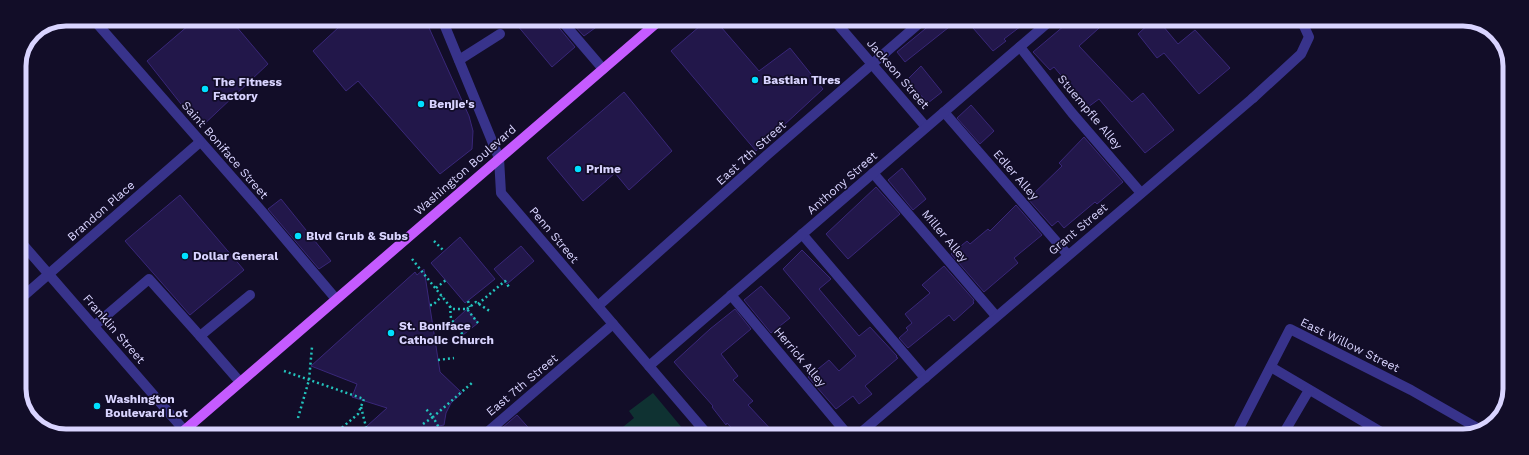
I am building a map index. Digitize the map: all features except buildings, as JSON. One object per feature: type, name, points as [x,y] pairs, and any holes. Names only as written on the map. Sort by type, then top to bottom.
[{"type":"main road","name":"Washington Boulevard","points":[[188,429],[240,382],[653,26]]},
{"type":"street","name":"Saint Boniface Street","points":[[99,26],[259,208],[336,299]]},
{"type":"street","name":"Penn Street","points":[[445,26],[499,158],[501,193],[703,429]]},
{"type":"street","points":[[566,26],[603,69]]},
{"type":"street","name":"Jackson Street","points":[[839,26],[926,127]]},
{"type":"street","name":"East 7th Street","points":[[598,306],[916,26]]},
{"type":"street","name":"Anthony Street","points":[[649,366],[1044,26]]},
{"type":"street","name":"Grant Street","points":[[865,429],[1253,98],[1301,54],[1309,37],[1304,26]]},
{"type":"street","points":[[460,60],[500,34]]},
{"type":"street","name":"Stuempfle Alley","points":[[1020,47],[1072,113],[1141,193]]},
{"type":"street","name":"Edler Alley","points":[[944,112],[1068,255]]},
{"type":"street","name":"Brandon Place","points":[[26,294],[200,142]]},
{"type":"street","name":"Miller Alley","points":[[874,173],[996,316]]},
{"type":"street","points":[[802,234],[925,378]]},
{"type":"street","name":"Franklin Street","points":[[26,248],[181,429]]},
{"type":"street","points":[[94,326],[149,279],[240,382]]},
{"type":"street","points":[[200,336],[250,295]]},
{"type":"street","name":"Herrick Alley","points":[[731,295],[843,429]]},
{"type":"street","name":"East 7th Street","points":[[491,429],[614,324]]},
{"type":"street","name":"East Willow Street","points":[[1241,429],[1290,329],[1411,390],[1476,427]]},
{"type":"street","points":[[1271,367],[1376,429]]},
{"type":"street","points":[[1286,429],[1309,390]]},
{"type":"path","points":[[434,241],[444,251]]},
{"type":"path","points":[[412,260],[452,309],[467,309],[476,302],[492,312]]},
{"type":"path","points":[[436,288],[446,280]]},
{"type":"path","points":[[478,304],[504,281],[510,287]]},
{"type":"path","points":[[430,305],[433,305],[442,296]]},
{"type":"path","points":[[468,301],[470,307]]},
{"type":"path","points":[[450,306],[451,319],[464,335]]},
{"type":"path","points":[[467,309],[478,323]]},
{"type":"path","points":[[298,418],[309,380],[312,347]]},
{"type":"path","points":[[438,360],[454,358]]},
{"type":"path","points":[[284,371],[364,399]]},
{"type":"path","points":[[423,424],[473,382]]},
{"type":"path","points":[[340,429],[358,414],[365,395]]},
{"type":"path","points":[[361,406],[367,429]]},
{"type":"path","points":[[426,409],[433,417],[439,429]]},
{"type":"green space","points":[[653,393],[683,429],[620,429],[634,418],[629,411]]},
{"type":"place","name":"Bastian Tires","points":[[755,80]]},
{"type":"place","name":"The Fitness Factory","points":[[205,89]]},
{"type":"place","name":"Benjie's","points":[[421,104]]},
{"type":"place","name":"Prime","points":[[578,169]]},
{"type":"place","name":"Blvd Grub & Subs","points":[[298,236]]},
{"type":"place","name":"Dollar General","points":[[185,256]]},
{"type":"place","name":"St. Boniface Catholic Church","points":[[391,333]]},
{"type":"place","name":"Washington Boulevard Lot","points":[[97,406]]}]
